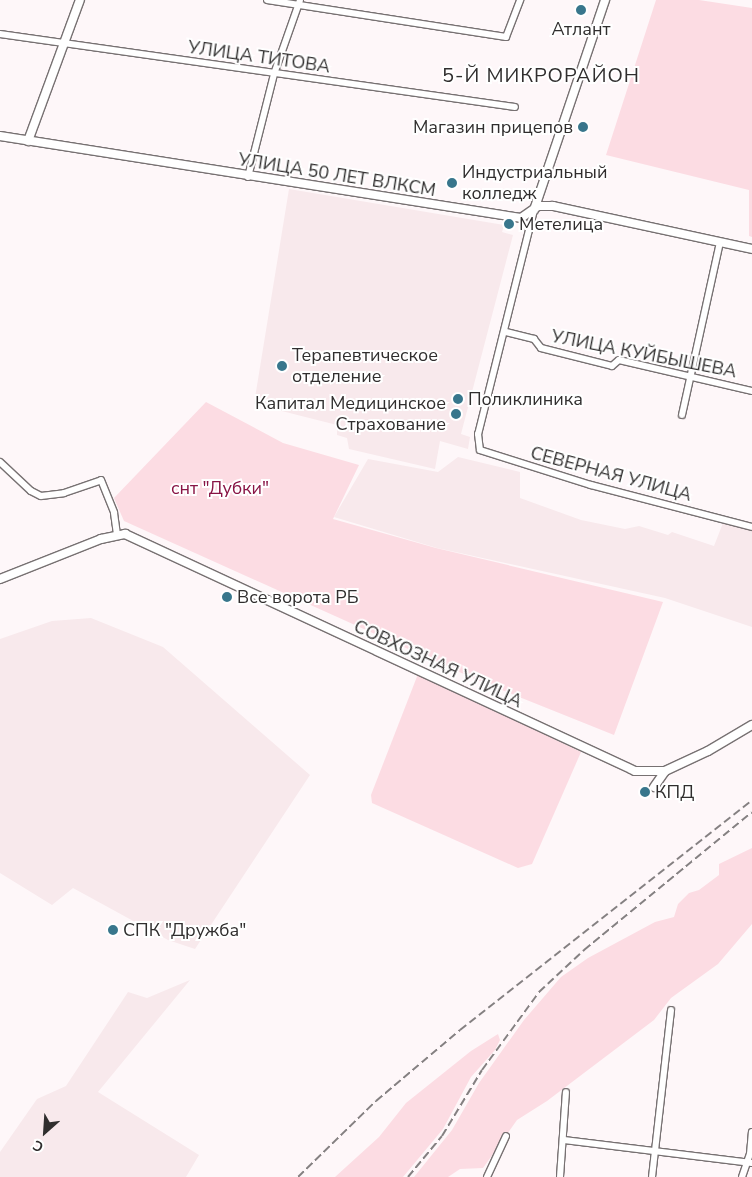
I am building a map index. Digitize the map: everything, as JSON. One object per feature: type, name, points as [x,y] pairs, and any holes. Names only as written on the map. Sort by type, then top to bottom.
[{"type":"street","points":[[28,141],[61,45],[80,0]]},
{"type":"street","points":[[267,0],[299,3],[506,37],[520,0]]},
{"type":"street","points":[[506,332],[534,210],[606,0]]},
{"type":"street","points":[[248,177],[274,74],[299,3]]},
{"type":"street","name":"УЛИЦА ТИТОВА","points":[[0,34],[61,45],[515,107]]},
{"type":"street","name":"УЛИЦА 50 ЛЕТ ВЛКСМ","points":[[0,136],[248,177],[521,218],[538,206],[553,206],[752,249]]},
{"type":"street","points":[[682,415],[720,242]]},
{"type":"street","name":"УЛИЦА КУЙБЫШЕВА","points":[[506,332],[534,340],[540,348],[612,366],[619,360],[752,391]]},
{"type":"street","name":"СЕВЕРНАЯ УЛИЦА","points":[[506,332],[478,434],[480,450],[495,457],[752,527]]},
{"type":"street","points":[[0,462],[31,492],[41,496],[64,493],[102,480],[114,513],[117,534],[0,579]]},
{"type":"street","name":"СОВХОЗНАЯ УЛИЦА","points":[[117,534],[134,536],[617,766],[642,773],[665,771],[695,758],[752,725]]},
{"type":"street","points":[[654,787],[665,771]]},
{"type":"street","points":[[652,1177],[671,1010]]},
{"type":"street","points":[[560,1177],[566,1092]]},
{"type":"street","points":[[742,1177],[750,1163],[752,1132]]},
{"type":"street","points":[[487,1177],[506,1136]]},
{"type":"street","points":[[564,1140],[750,1163]]},
{"type":"shaded area","points":[[289,189],[504,225],[502,232],[513,235],[461,434],[470,437],[468,449],[440,441],[435,469],[349,449],[347,438],[337,435],[337,425],[254,404]]},
{"type":"shaded area","points":[[458,457],[520,472],[520,498],[581,520],[625,529],[639,526],[668,535],[672,532],[714,546],[723,523],[752,530],[752,627],[665,598],[437,548],[334,517],[368,459],[438,472]]},
{"type":"shaded area","points":[[91,618],[163,647],[310,775],[195,949],[168,940],[73,888],[52,905],[0,873],[0,639],[52,621]]},
{"type":"shaded area","points":[[190,980],[98,1092],[199,1155],[186,1177],[0,1177],[0,1152],[37,1099],[66,1086],[128,992],[147,998]]},
{"type":"green space","points":[[656,0],[699,0],[752,8],[752,237],[749,236],[749,190],[606,155]]},
{"type":"green space","name":"снт \"Дубки\"","points":[[206,402],[283,443],[359,465],[333,519],[436,548],[663,602],[614,735],[477,680],[124,521],[114,498]]},
{"type":"green space","points":[[418,674],[581,752],[532,864],[518,868],[372,803],[371,795]]},
{"type":"green space","points":[[752,848],[752,924],[718,964],[671,998],[654,1020],[547,1101],[517,1120],[483,1168],[460,1169],[448,1177],[414,1177],[452,1130],[479,1083],[524,1020],[561,977],[588,958],[655,922],[674,917],[678,904],[689,893],[699,890],[719,875],[719,864]]},
{"type":"green space","points":[[498,1034],[500,1040],[495,1050],[471,1077],[443,1129],[403,1177],[335,1177],[379,1137],[406,1103],[471,1051]]},
{"type":"railway","points":[[298,1177],[376,1101],[460,1030],[752,800]]},
{"type":"railway","points":[[408,1177],[442,1136],[482,1070],[539,992],[584,950],[752,812]]},
{"type":"place","name":"Атлант","points":[[581,10]]},
{"type":"place","name":"Магазин прицепов","points":[[583,127]]},
{"type":"place","name":"Индустриальный колледж","points":[[452,183]]},
{"type":"place","name":"Метелица","points":[[509,224]]},
{"type":"place","name":"Терапевтическое отделение","points":[[282,366]]},
{"type":"place","name":"Поликлиника","points":[[458,399]]},
{"type":"place","name":"Капитал Медицинское Страхование","points":[[456,414]]},
{"type":"place","name":"Все ворота РБ","points":[[227,597]]},
{"type":"place","name":"КПД","points":[[645,792]]},
{"type":"place","name":"СПК \"Дружба\"","points":[[113,930]]},
{"type":"district","name":"5-Й МИКРОРАЙОН","points":[[541,75]]}]
